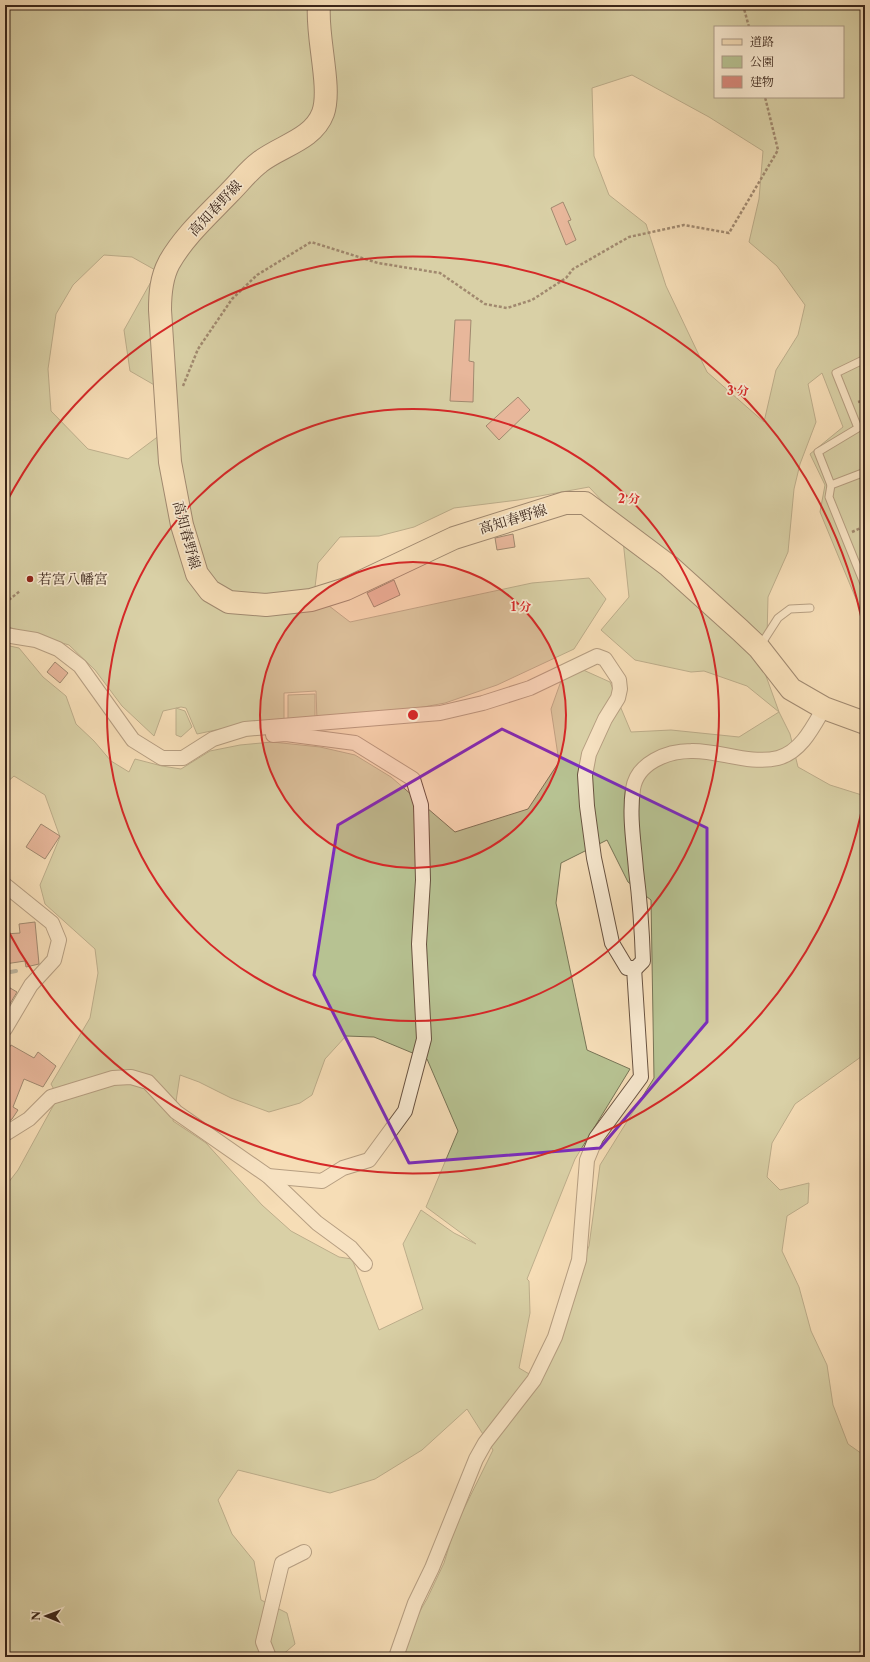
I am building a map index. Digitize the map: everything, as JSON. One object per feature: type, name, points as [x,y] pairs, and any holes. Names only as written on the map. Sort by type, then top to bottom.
[{"type":"main road","name":"高知春野線","points":[[319,5],[318,21],[326,95],[323,113],[314,128],[302,138],[277,150],[258,163],[189,235],[169,264],[161,288],[160,310],[170,462],[182,525],[197,574],[210,591],[229,602],[266,605],[311,600],[346,589],[454,538],[565,503],[585,503],[669,566],[759,648],[791,689],[824,708],[865,723]]},
{"type":"street","points":[[5,635],[36,640],[58,649],[80,666],[134,740],[162,758],[183,758],[212,739],[244,729],[371,720],[440,713],[483,703],[530,688],[597,656],[605,659],[619,680],[620,689],[618,698],[605,719],[589,754],[585,775],[587,806],[594,858],[612,943],[627,968],[634,968],[643,961],[642,921],[632,830],[633,788],[643,768],[654,760],[670,754],[691,751],[752,759],[778,758],[798,746],[808,734],[824,708]]},
{"type":"street","points":[[212,739],[286,734],[355,743],[413,779],[421,805],[423,880],[419,944],[424,1039],[405,1111],[369,1160],[344,1168],[322,1181],[268,1176]]},
{"type":"street","points":[[5,885],[52,923],[59,940],[54,960],[31,985],[5,1029]]},
{"type":"street","points":[[396,1657],[415,1603],[432,1568],[476,1459],[485,1443],[534,1380],[555,1337],[579,1260],[586,1160],[596,1138],[641,1077],[634,968]]},
{"type":"street","points":[[5,1134],[29,1119],[51,1097],[113,1078],[131,1077],[148,1082],[176,1112],[268,1176],[317,1223],[351,1248],[365,1264]]},
{"type":"street","points":[[268,1657],[263,1642],[282,1563],[304,1552]]},
{"type":"lane","points":[[865,359],[836,373],[858,428],[818,452],[832,485],[829,497],[865,586]]},
{"type":"lane","points":[[832,485],[865,472]]},
{"type":"lane","points":[[759,648],[778,618],[790,609],[810,608]]},
{"type":"path","points":[[743,5],[748,26]]},
{"type":"path","points":[[198,349],[232,299],[257,275],[311,242],[378,262],[440,273],[485,304],[507,308],[532,300],[566,278],[573,269],[629,237],[684,225],[730,233],[778,150],[765,98]]},
{"type":"path","points":[[5,603],[20,591]]},
{"type":"highlighted area","points":[[502,729],[707,828],[707,1022],[600,1148],[409,1163],[314,975],[338,825]]},
{"type":"green space","points":[[5,5],[865,5],[865,615],[861,611],[820,512],[825,485],[810,454],[843,427],[822,373],[808,384],[816,422],[800,464],[794,489],[788,552],[768,597],[766,676],[779,712],[747,686],[704,671],[691,672],[635,660],[601,630],[629,597],[621,521],[589,487],[518,500],[454,508],[414,527],[379,536],[340,537],[318,563],[315,587],[320,599],[350,622],[532,583],[589,578],[606,599],[574,649],[497,685],[445,703],[391,713],[317,721],[316,691],[284,693],[284,720],[244,724],[197,734],[186,708],[181,707],[163,711],[154,736],[122,706],[95,670],[69,645],[5,626]],"holes":[[[632,75],[709,117],[763,151],[759,199],[749,242],[777,266],[805,305],[798,335],[776,370],[764,422],[707,372],[666,286],[646,224],[609,195],[594,156],[592,88]],[[104,255],[132,257],[157,271],[124,330],[130,371],[170,394],[160,435],[128,459],[88,449],[51,411],[48,369],[56,314],[73,285]]]},
{"type":"green space","points":[[5,645],[19,648],[43,677],[66,696],[76,724],[94,741],[111,761],[129,772],[135,759],[181,769],[210,751],[240,745],[272,742],[320,747],[355,755],[391,777],[455,832],[528,809],[559,762],[551,709],[561,681],[581,669],[610,682],[631,732],[671,730],[739,737],[779,712],[790,734],[798,767],[830,785],[865,796],[865,1054],[795,1104],[772,1143],[767,1177],[780,1190],[809,1183],[808,1203],[787,1216],[782,1251],[799,1287],[811,1331],[827,1365],[833,1405],[848,1444],[865,1456],[865,1657],[393,1657],[427,1599],[444,1563],[455,1527],[493,1450],[467,1409],[422,1450],[375,1479],[330,1493],[238,1470],[218,1500],[232,1534],[254,1561],[261,1600],[287,1613],[295,1644],[280,1657],[5,1657],[5,1187],[18,1170],[58,1097],[51,1084],[90,1018],[98,973],[95,949],[45,904],[40,885],[60,837],[45,795],[14,776],[5,784]],"holes":[[[607,840],[628,882],[651,900],[654,1078],[600,1165],[589,1246],[536,1378],[519,1368],[530,1313],[529,1281],[527,1279],[575,1159],[630,1069],[587,1050],[556,903],[561,863]],[[346,1036],[374,1037],[427,1059],[458,1131],[426,1207],[476,1244],[454,1233],[421,1210],[403,1244],[423,1309],[379,1330],[352,1259],[339,1257],[291,1231],[262,1205],[206,1143],[173,1121],[180,1075],[199,1082],[231,1098],[269,1112],[300,1103],[312,1095],[325,1059]]]},
{"type":"green space","points":[[315,694],[315,721],[288,723],[288,695]]},
{"type":"green space","points":[[176,708],[185,711],[192,727],[181,737],[176,735]]},
{"type":"building","points":[[563,202],[571,220],[568,221],[576,240],[566,245],[551,208]]},
{"type":"building","points":[[455,320],[471,320],[469,361],[474,362],[473,402],[450,401]]},
{"type":"building","points":[[518,397],[530,410],[499,440],[486,426]]},
{"type":"building","points":[[513,534],[515,547],[497,550],[495,538]]},
{"type":"building","points":[[394,580],[400,595],[374,607],[367,593]]},
{"type":"building","points":[[55,662],[68,673],[60,683],[47,672]]},
{"type":"building","points":[[41,824],[60,836],[45,859],[26,847]]},
{"type":"building","points":[[35,922],[39,964],[26,967],[25,961],[5,964],[5,934],[20,933],[19,924]]},
{"type":"building","points":[[5,985],[17,992],[5,1012]]},
{"type":"building","points":[[11,1045],[34,1058],[38,1052],[56,1066],[43,1087],[24,1079],[13,1107],[18,1110],[12,1119],[5,1124],[5,1055]]},
{"type":"waterway","points":[[5,973],[16,971]]},
{"type":"place","name":"若宮八幡宮","points":[[30,579]]}]
